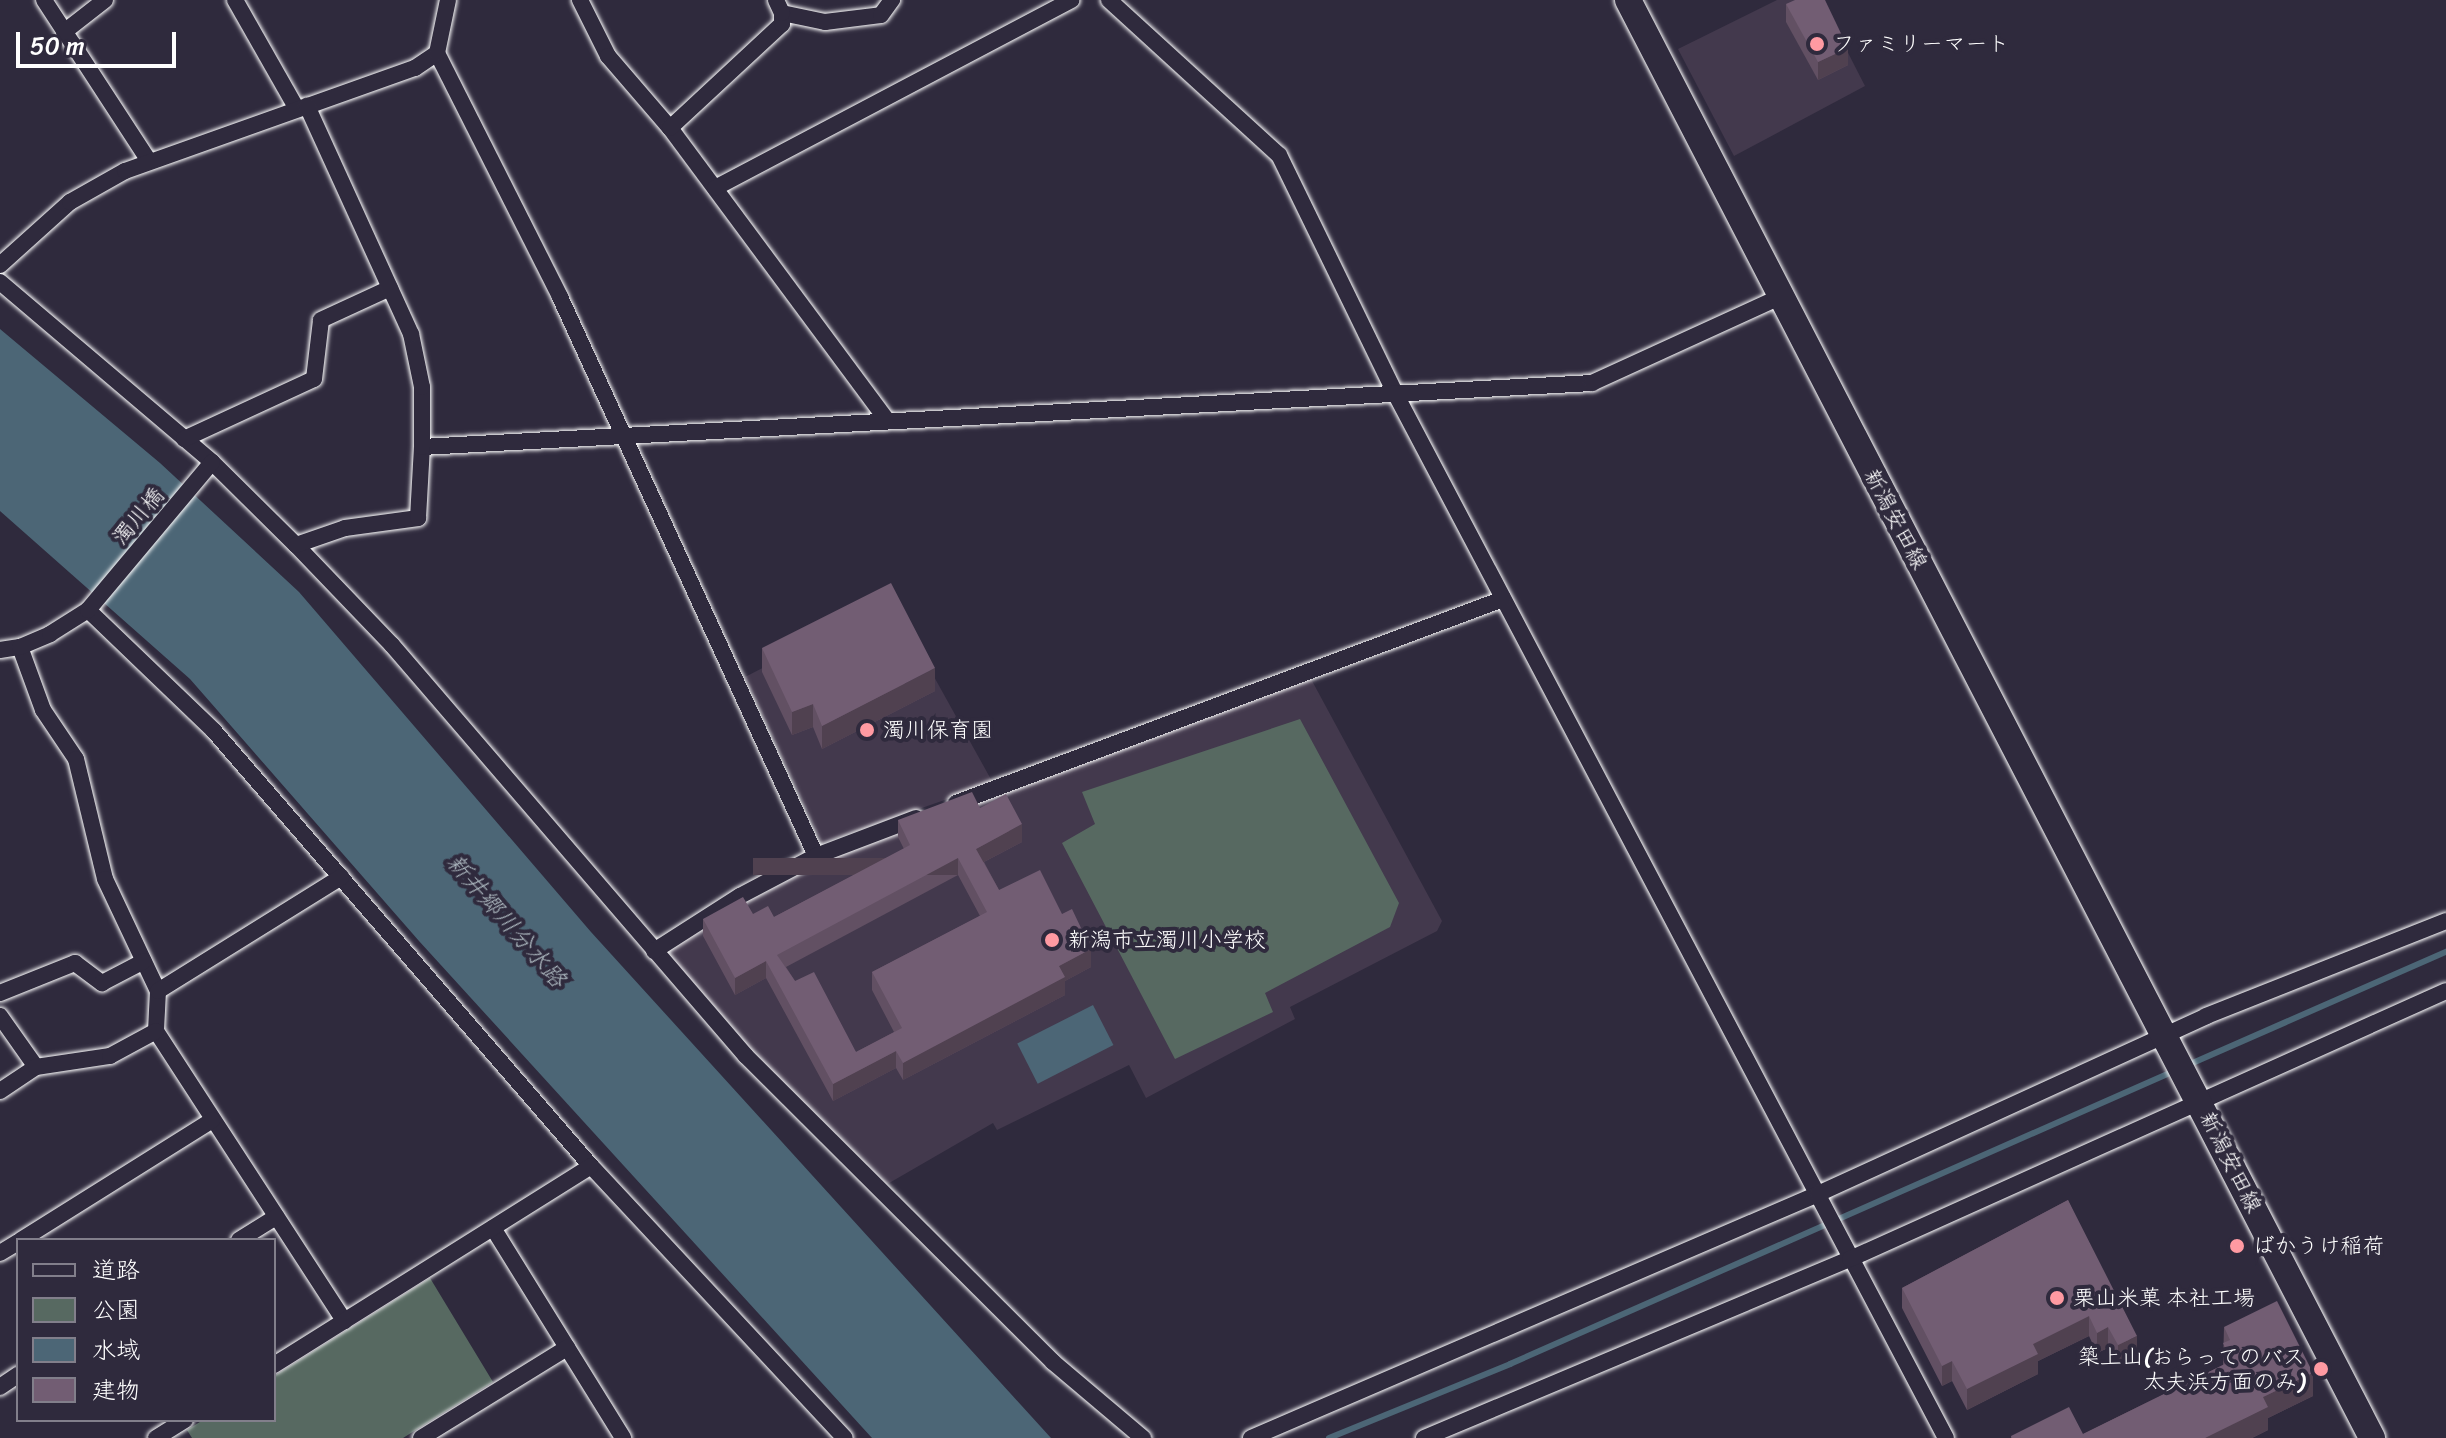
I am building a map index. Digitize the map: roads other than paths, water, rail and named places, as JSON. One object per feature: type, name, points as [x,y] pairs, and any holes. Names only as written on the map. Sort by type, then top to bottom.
[{"type":"main road","name":"新潟安田線","points":[[1628,0],[2372,1438]]},
{"type":"street","points":[[44,0],[149,161]]},
{"type":"street","points":[[64,32],[105,0]]},
{"type":"street","points":[[235,0],[302,107],[390,288],[411,334],[422,387],[418,518],[345,528],[296,545]]},
{"type":"street","points":[[448,0],[437,53],[624,434],[816,856]]},
{"type":"street","points":[[580,0],[608,56],[670,128],[887,420]]},
{"type":"street","points":[[670,128],[782,24],[779,6],[825,22],[881,15],[892,0]]},
{"type":"street","points":[[715,188],[1072,0]]},
{"type":"street","points":[[1109,0],[1279,155],[1395,393],[1946,1438]]},
{"type":"street","points":[[0,265],[70,202],[149,161],[415,68],[437,53]]},
{"type":"street","points":[[0,282],[212,462],[296,545],[392,645],[654,951],[778,1089],[1053,1362],[1143,1438]]},
{"type":"street","points":[[184,439],[314,379],[321,320],[390,288]]},
{"type":"street","points":[[422,447],[1592,383],[1780,297]]},
{"type":"street","name":"濁川橋","points":[[93,604],[212,462]]},
{"type":"street","points":[[654,951],[740,896],[816,856],[1503,599]]},
{"type":"street","points":[[0,650],[20,647],[93,604],[214,731],[591,1166],[845,1438]]},
{"type":"street","points":[[20,647],[43,710],[76,759],[105,879],[158,991],[156,1031],[344,1321]]},
{"type":"street","points":[[158,991],[341,877]]},
{"type":"street","points":[[1251,1438],[1820,1198],[2206,1016],[2446,921]]},
{"type":"street","points":[[0,993],[75,963],[102,983],[144,961]]},
{"type":"street","points":[[1424,1438],[1850,1259],[2446,991]]},
{"type":"street","points":[[0,1016],[36,1067]]},
{"type":"street","points":[[0,1091],[36,1067],[110,1056],[156,1031]]},
{"type":"street","points":[[25,1238],[212,1120]]},
{"type":"street","points":[[276,1364],[591,1166]]},
{"type":"street","points":[[242,1238],[276,1217]]},
{"type":"street","points":[[493,1228],[623,1438]]},
{"type":"street","points":[[421,1438],[567,1348]]},
{"type":"street","points":[[156,1438],[180,1428]]},
{"type":"water","name":"新井郷川分水路","points":[[0,329],[160,463],[299,592],[591,932],[1051,1438],[872,1438],[419,941],[190,679],[0,511]]},
{"type":"water","points":[[1093,1005],[1113,1045],[1038,1084],[1017,1044]]},
{"type":"waterway","points":[[2188,1065],[2446,952]]},
{"type":"waterway","points":[[1329,1438],[1510,1364],[2174,1071]]},
{"type":"place","name":"ファミリーマート","points":[[1817,44]]},
{"type":"place","name":"濁川保育園","points":[[867,730]]},
{"type":"place","name":"新潟市立濁川小学校","points":[[1052,940]]},
{"type":"place","name":"ばかうけ稲荷","points":[[2237,1246]]},
{"type":"place","name":"栗山米菓 本社工場","points":[[2057,1298]]},
{"type":"place","name":"築上山(おらってのバス 太夫浜方面のみ)","points":[[2321,1369]]}]
